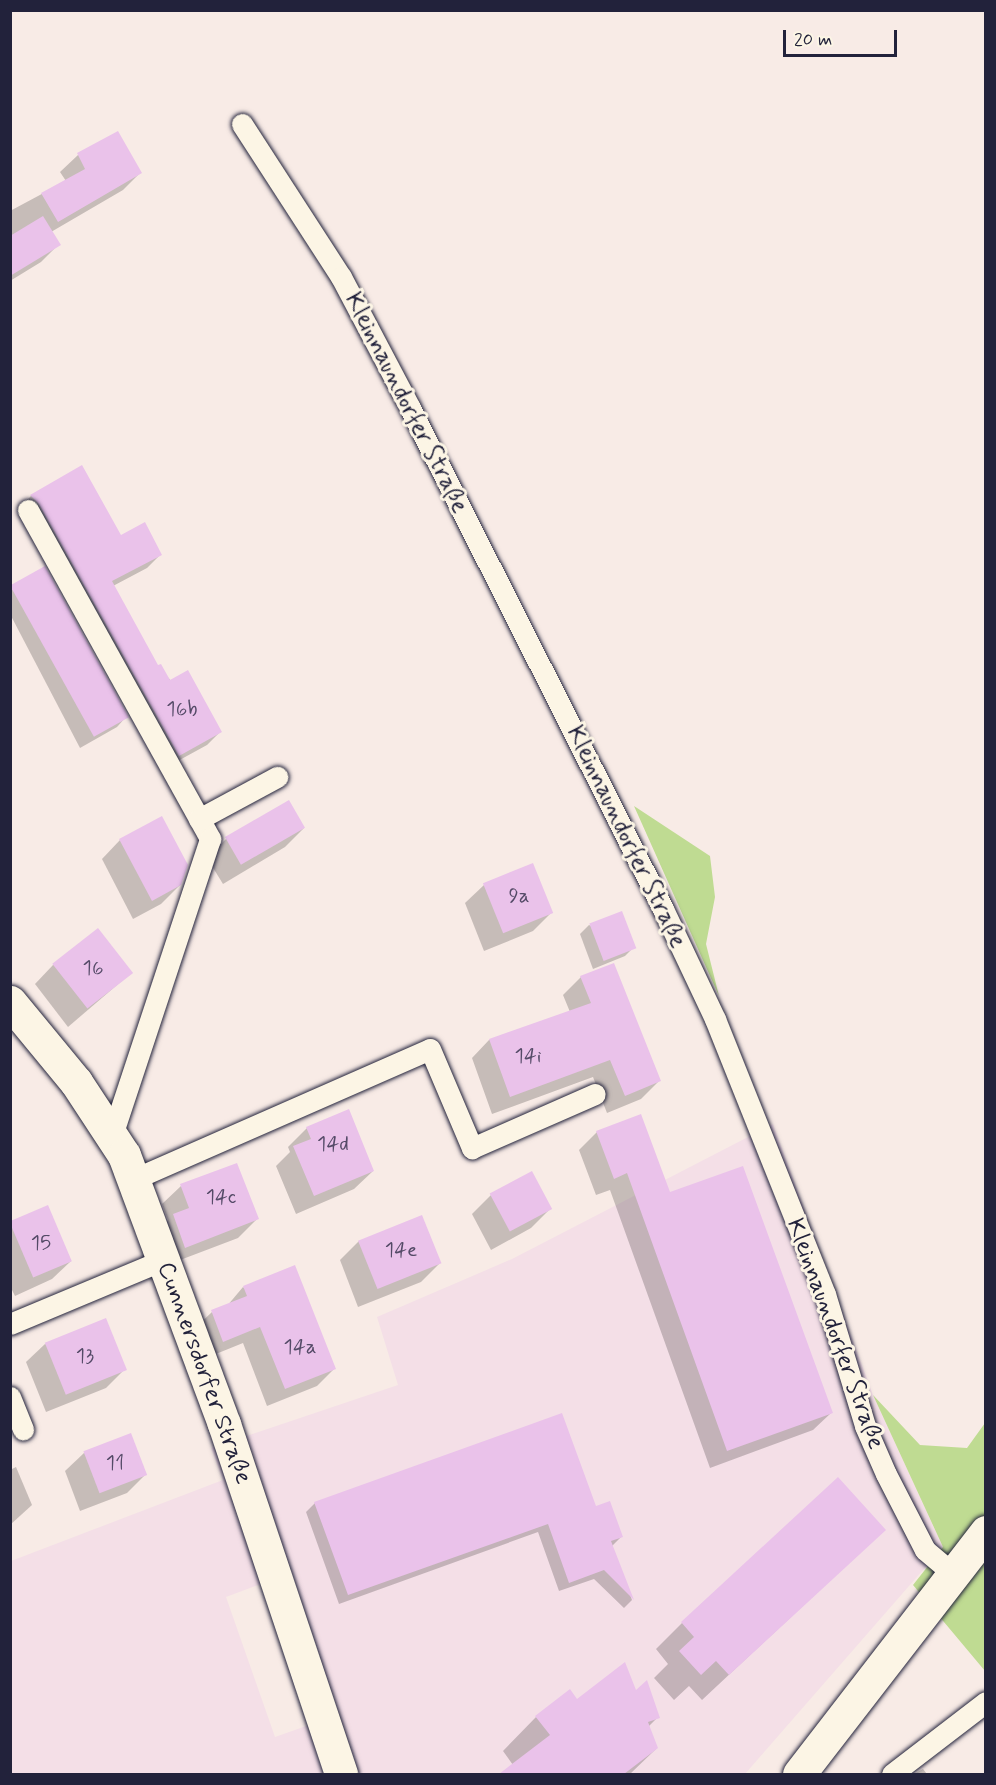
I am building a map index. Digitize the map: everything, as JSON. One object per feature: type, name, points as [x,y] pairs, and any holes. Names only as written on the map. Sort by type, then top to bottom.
[{"type":"street","name":"Cunnersdorfer Straße","points":[[10,1002],[76,1082],[124,1155],[246,1486],[341,1774]]},
{"type":"street","points":[[799,1774],[952,1573],[986,1532]]},
{"type":"lane","name":"Kleinnaundorfer Straße","points":[[242,124],[346,287],[663,909],[715,1019],[825,1294],[866,1425],[885,1474],[925,1550],[952,1573]]},
{"type":"lane","points":[[28,510],[210,839],[112,1136]]},
{"type":"lane","points":[[199,819],[277,777]]},
{"type":"lane","points":[[134,1179],[429,1049],[472,1148],[595,1095]]},
{"type":"lane","points":[[10,1324],[164,1260]]},
{"type":"lane","points":[[10,1397],[23,1430]]},
{"type":"lane","points":[[892,1774],[986,1702]]},
{"type":"shaded area","points":[[773,1124],[873,1395],[943,1547],[745,1774],[11,1774],[11,1561],[223,1480],[211,1448],[398,1385],[377,1317],[512,1259]],"holes":[[[261,1584],[309,1725],[275,1737],[226,1597]]]},
{"type":"green space","points":[[634,806],[710,856],[715,897],[706,944],[719,996]]},
{"type":"green space","points":[[873,1395],[920,1445],[967,1448],[985,1423],[985,1671],[913,1585],[943,1547]]},
{"type":"building","points":[[118,131],[142,173],[58,222],[41,193],[85,169],[77,153]]},
{"type":"building","points":[[43,216],[61,245],[10,276],[10,236]]},
{"type":"building","points":[[82,465],[121,535],[145,522],[162,555],[112,581],[158,665],[161,664],[170,680],[188,670],[222,732],[179,756],[39,504],[30,495]]},
{"type":"building","points":[[45,566],[129,717],[94,737],[10,585]]},
{"type":"building","points":[[289,800],[305,828],[241,865],[225,837]]},
{"type":"building","points":[[162,816],[188,865],[181,885],[152,901],[119,839]]},
{"type":"building","points":[[533,863],[553,913],[503,933],[483,883]]},
{"type":"building","points":[[622,911],[636,948],[604,961],[589,924]]},
{"type":"building","points":[[98,928],[133,973],[87,1009],[52,964]]},
{"type":"building","points":[[614,963],[661,1081],[625,1096],[610,1060],[510,1097],[489,1039],[591,1003],[580,976]]},
{"type":"building","points":[[349,1109],[374,1171],[314,1196],[293,1146],[311,1139],[306,1127]]},
{"type":"building","points":[[641,1114],[670,1192],[743,1166],[833,1413],[727,1451],[627,1173],[614,1179],[596,1131]]},
{"type":"building","points":[[237,1163],[259,1219],[185,1248],[173,1214],[189,1208],[180,1184]]},
{"type":"building","points":[[532,1171],[552,1209],[510,1232],[490,1194]]},
{"type":"building","points":[[48,1205],[72,1261],[33,1278],[10,1221]]},
{"type":"building","points":[[422,1215],[441,1263],[378,1289],[358,1241]]},
{"type":"building","points":[[295,1265],[336,1369],[285,1389],[260,1327],[223,1342],[211,1310],[247,1296],[243,1286]]},
{"type":"building","points":[[106,1318],[127,1370],[66,1395],[45,1343]]},
{"type":"building","points":[[562,1413],[596,1506],[610,1501],[623,1537],[611,1541],[634,1600],[604,1570],[569,1583],[548,1524],[348,1595],[314,1502]]},
{"type":"building","points":[[131,1433],[147,1475],[100,1493],[83,1451]]},
{"type":"building","points":[[838,1477],[886,1530],[729,1675],[716,1661],[701,1675],[679,1651],[694,1637],[681,1622]]},
{"type":"building","points":[[625,1662],[636,1690],[647,1680],[660,1718],[648,1722],[658,1748],[624,1774],[499,1774],[550,1735],[535,1716],[570,1689],[577,1699]]}]
